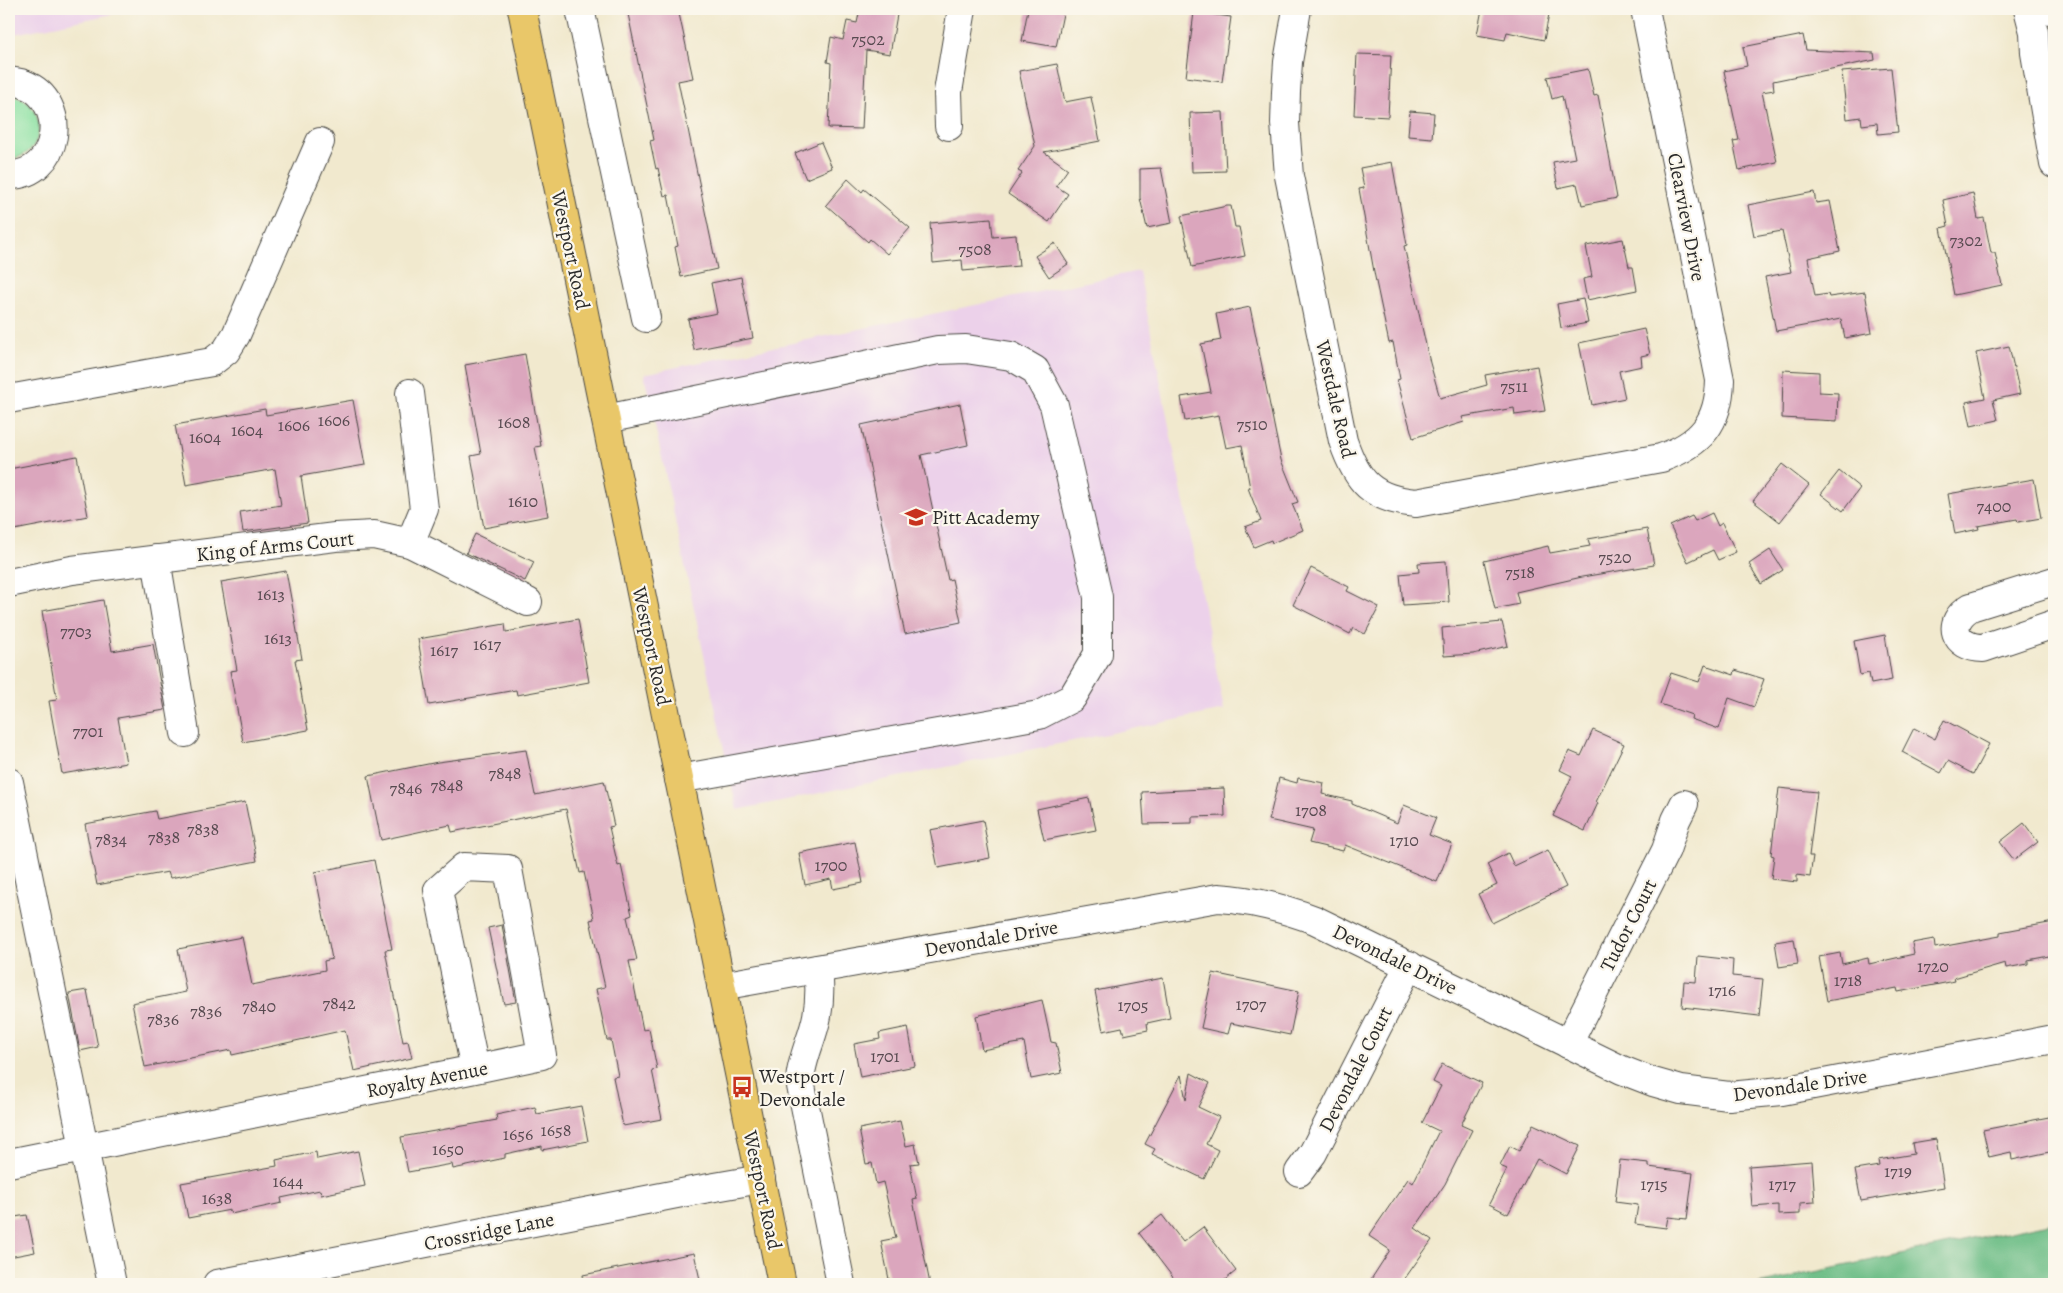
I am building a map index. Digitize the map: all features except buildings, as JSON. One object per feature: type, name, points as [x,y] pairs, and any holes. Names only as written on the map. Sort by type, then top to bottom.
[{"type":"main road","name":"Westport Road","points":[[522,9],[782,1284]]},
{"type":"street","points":[[580,9],[646,318]]},
{"type":"street","points":[[949,126],[948,92],[962,9]]},
{"type":"street","name":"Westdale Road","points":[[1297,9],[1288,62],[1286,92],[1285,123],[1289,176],[1343,442],[1351,465],[1361,480],[1376,493],[1397,502],[1416,503],[1661,458],[1688,446],[1709,425]]},
{"type":"street","name":"Clearview Drive","points":[[1645,9],[1720,380],[1720,400],[1709,425]]},
{"type":"street","points":[[2028,9],[2034,32],[2035,53],[2054,164]]},
{"type":"street","points":[[2032,9],[2054,10]]},
{"type":"street","points":[[9,81],[24,84],[38,92],[48,105],[54,120],[55,135],[50,150],[41,162],[29,171],[9,176]]},
{"type":"street","points":[[9,400],[212,362],[219,357],[226,351],[236,335],[320,142]]},
{"type":"street","points":[[606,420],[938,350],[966,350],[1011,356],[1035,370],[1054,405],[1098,596],[1098,654],[1072,698],[1039,715],[679,779]]},
{"type":"street","points":[[410,394],[424,509],[410,543]]},
{"type":"street","name":"King of Arms Court","points":[[9,583],[72,570],[335,537],[374,535],[410,543],[528,602]]},
{"type":"street","points":[[156,559],[186,733]]},
{"type":"street","points":[[2054,581],[1971,607],[1957,618],[1955,630],[1960,641],[1972,648],[1983,648],[2054,624]]},
{"type":"street","points":[[9,782],[112,1284]]},
{"type":"street","name":"Tudor Court","points":[[1568,1044],[1666,850],[1676,820],[1684,804]]},
{"type":"street","name":"Royalty Avenue","points":[[9,1163],[475,1069],[542,1055],[508,869],[464,867],[438,890],[475,1069]]},
{"type":"street","name":"Devondale Drive","points":[[721,986],[1218,898],[1244,900],[1287,910],[1315,920],[1568,1044],[1653,1082],[1681,1090],[1730,1096],[1782,1091],[2054,1040]]},
{"type":"street","name":"Devondale Court","points":[[1299,1172],[1313,1153],[1409,965]]},
{"type":"street","points":[[818,968],[820,994],[817,1017],[800,1070],[800,1081],[841,1284]]},
{"type":"street","name":"Crossridge Lane","points":[[217,1284],[761,1179]]},
{"type":"shaded area","points":[[9,9],[138,9],[9,35]]},
{"type":"shaded area","points":[[1139,271],[1224,710],[737,810],[644,374]]},
{"type":"green space","points":[[9,95],[22,99],[31,107],[37,117],[39,128],[37,139],[31,149],[22,156],[9,159]]},
{"type":"green space","points":[[2054,1222],[2054,1284],[1757,1284]]},
{"type":"place","name":"Pitt Academy","points":[[916,517]]},
{"type":"place","name":"Westport / Devondale","points":[[742,1087]]}]
